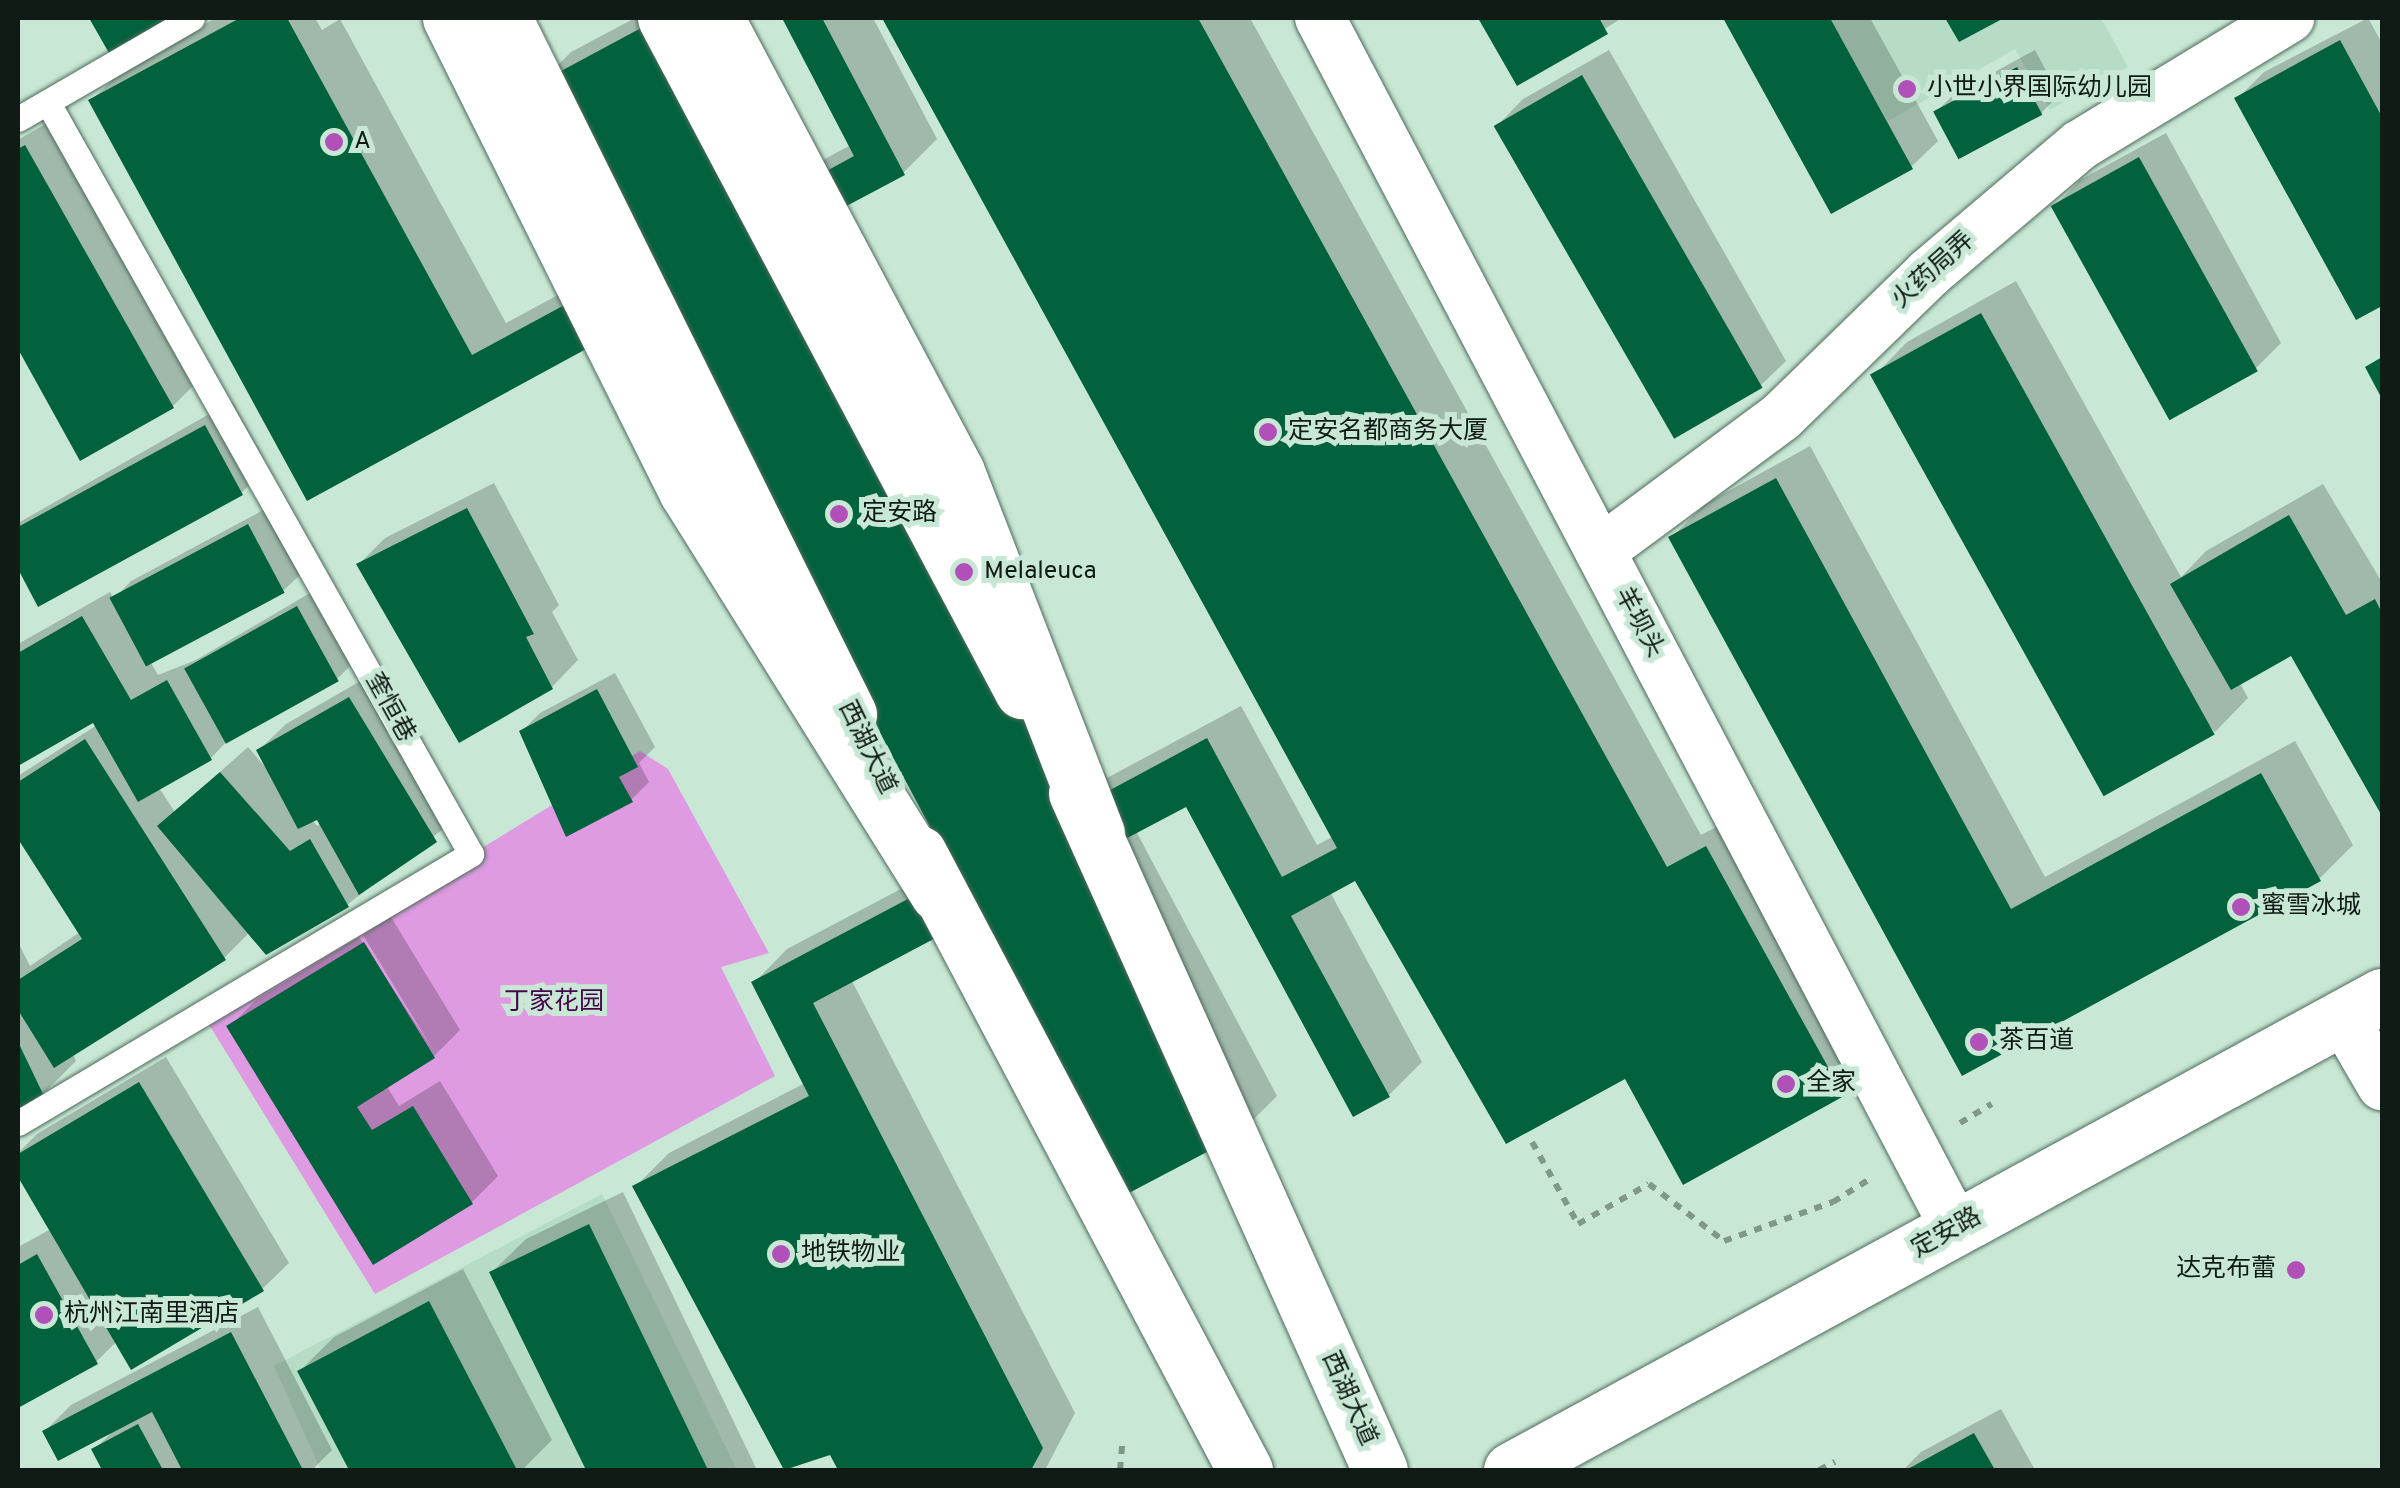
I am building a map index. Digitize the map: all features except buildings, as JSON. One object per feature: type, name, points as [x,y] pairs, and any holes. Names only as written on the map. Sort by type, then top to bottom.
[{"type":"main road","points":[[450,18],[686,492],[938,894]]},
{"type":"main road","name":"西湖大道","points":[[504,18],[938,894],[1245,1470]]},
{"type":"main road","points":[[665,18],[1097,833]]},
{"type":"main road","points":[[716,18],[958,472],[1097,833]]},
{"type":"main road","name":"西湖大道","points":[[1097,833],[1380,1470]]},
{"type":"main road","name":"定安路","points":[[1512,1470],[2363,1007]]},
{"type":"street","name":"羊坝头","points":[[1320,18],[1956,1229]]},
{"type":"street","name":"火药局弄","points":[[1600,551],[1781,417],[1929,273],[2080,145],[2289,18]]},
{"type":"street","points":[[2363,1007],[2382,1085]]},
{"type":"lane","points":[[18,119],[192,18]]},
{"type":"lane","name":"奎恒巷","points":[[18,1123],[471,854],[48,102]]},
{"type":"path","points":[[1532,1142],[1578,1224],[1649,1184],[1724,1241],[1833,1202],[1992,1104]]},
{"type":"path","points":[[1120,1470],[1122,1445]]},
{"type":"path","points":[[1820,1470],[1835,1462]]},
{"type":"shaded area","name":"小世小界国际幼儿园","points":[[1828,18],[2101,18],[2128,67],[2050,110],[2015,49],[1888,121]]},
{"type":"shaded area","points":[[602,1194],[737,1470],[321,1470],[274,1366]]},
{"type":"green space","name":"丁家花园","points":[[640,751],[668,769],[769,953],[721,967],[775,1076],[375,1294],[205,1018]]},
{"type":"place","name":"小世小界国际幼儿园","points":[[1907,89]]},
{"type":"place","name":"A","points":[[334,142]]},
{"type":"place","name":"定安名都商务大厦","points":[[1268,432]]},
{"type":"place","name":"定安路","points":[[839,514]]},
{"type":"place","name":"Melaleuca","points":[[964,572]]},
{"type":"place","name":"蜜雪冰城","points":[[2241,907]]},
{"type":"place","name":"茶百道","points":[[1979,1042]]},
{"type":"place","name":"全家","points":[[1786,1084]]},
{"type":"place","name":"地铁物业","points":[[781,1254]]},
{"type":"place","name":"达克布蕾","points":[[2296,1270]]},
{"type":"place","name":"杭州江南里酒店","points":[[44,1315]]}]
